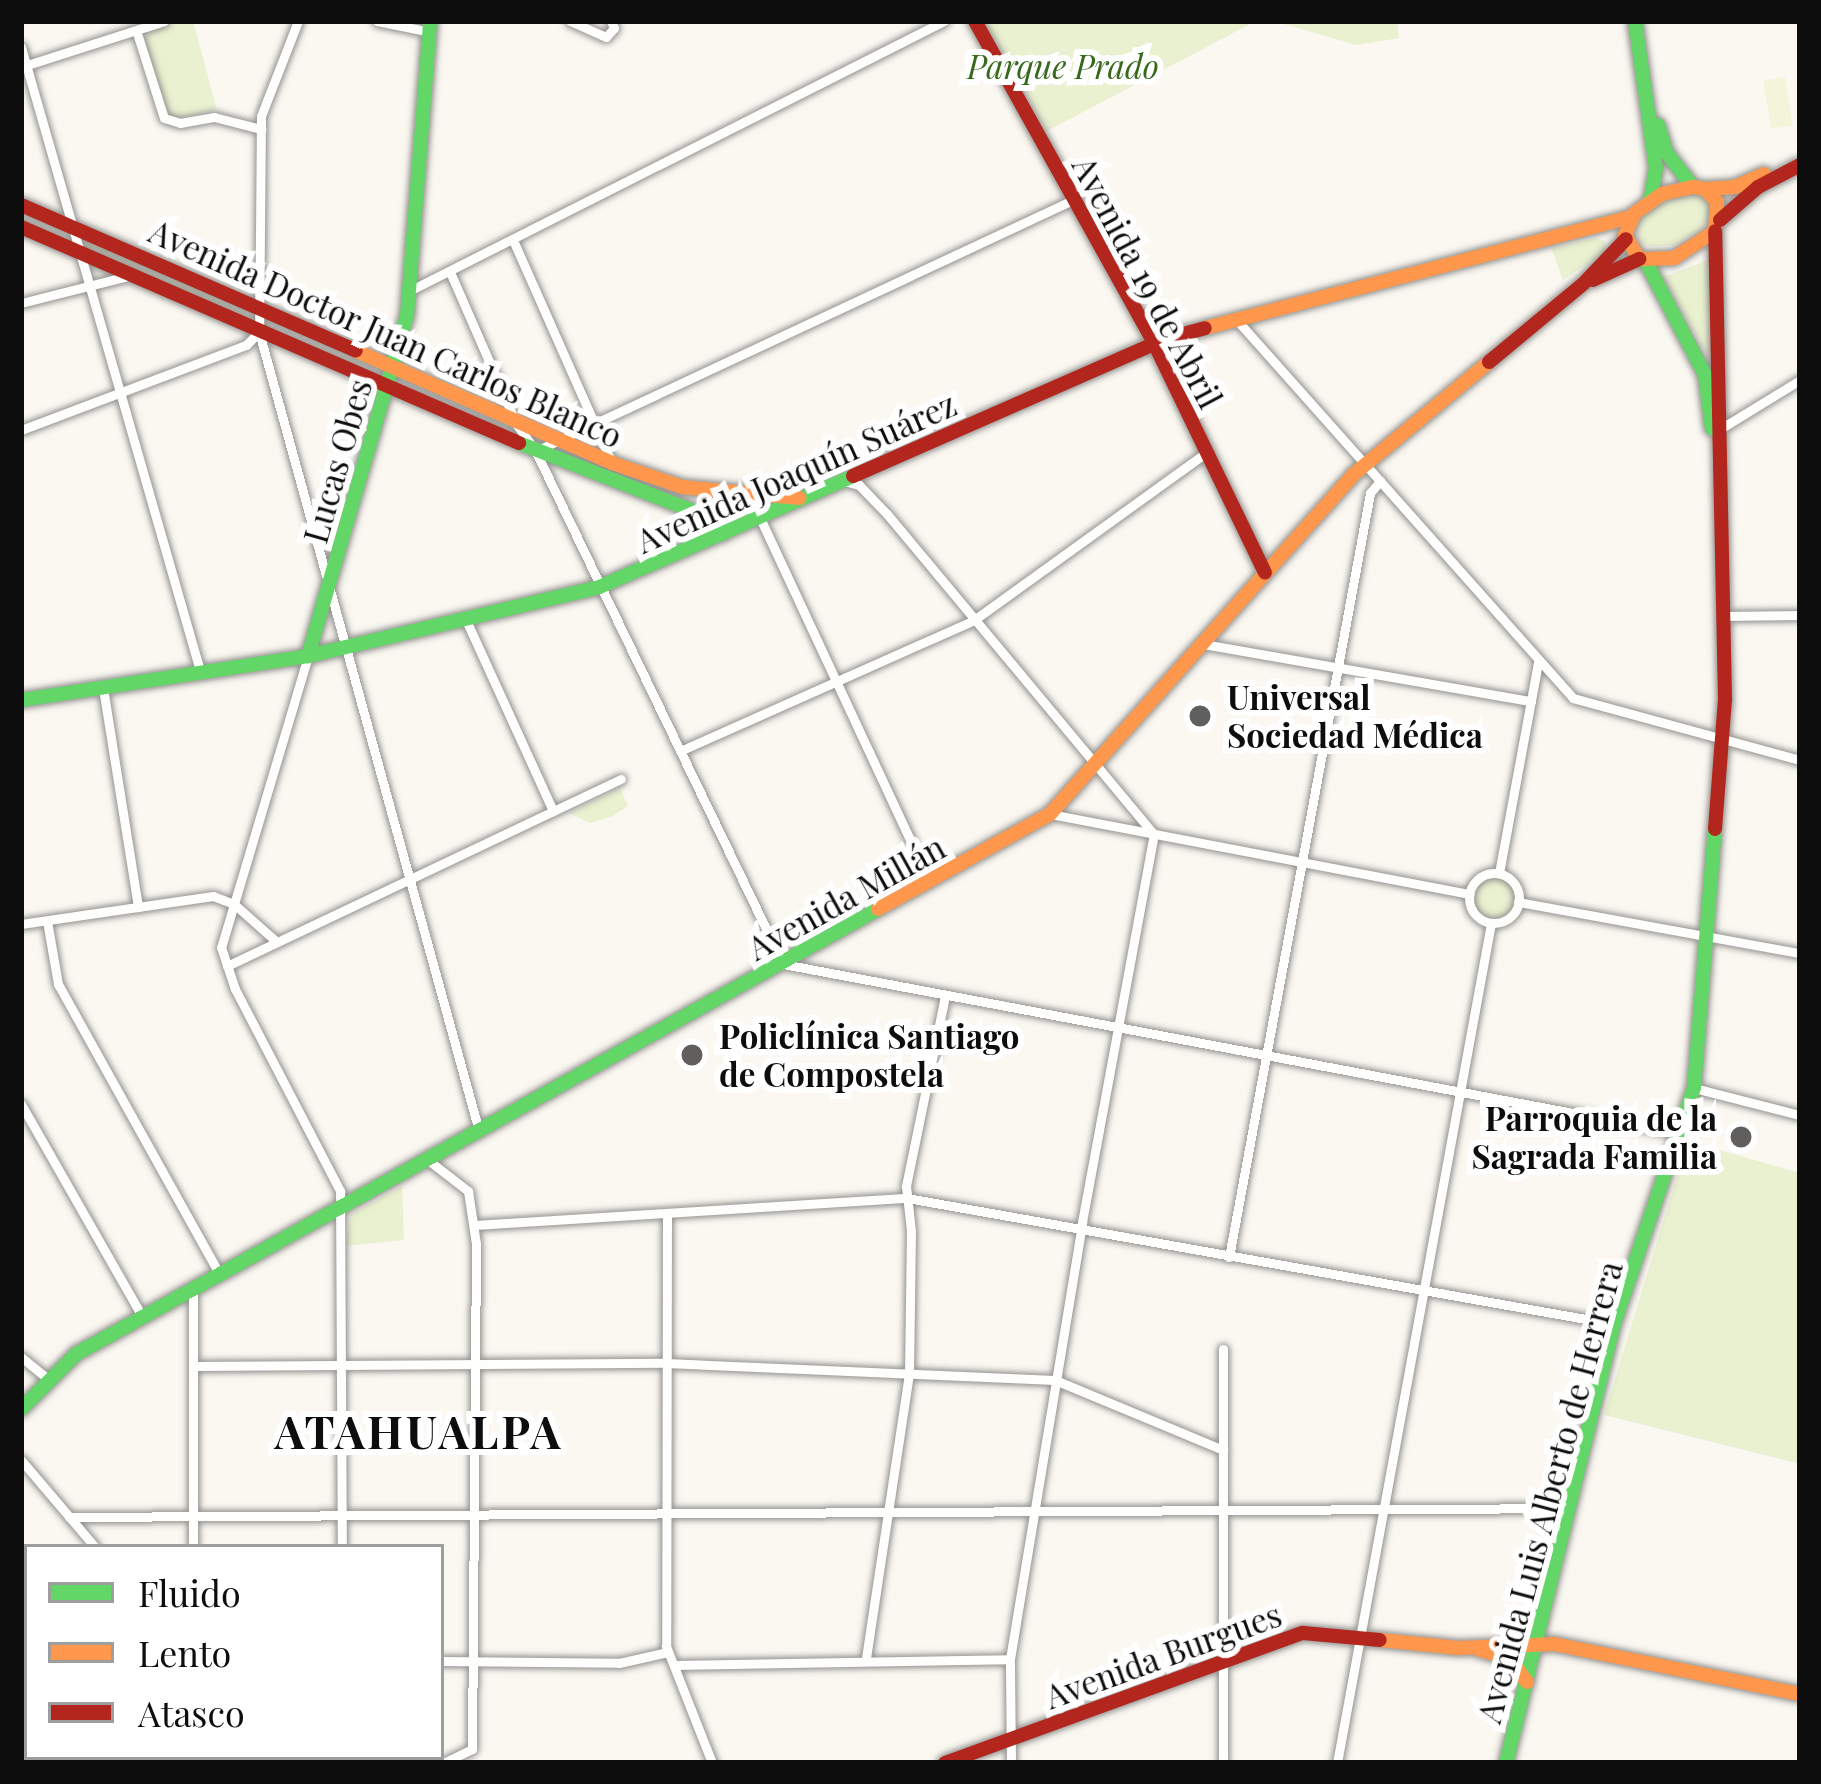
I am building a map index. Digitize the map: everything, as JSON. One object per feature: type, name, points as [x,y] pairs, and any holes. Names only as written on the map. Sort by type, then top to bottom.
[{"type":"street","points":[[24,66],[164,21]]},
{"type":"street","points":[[298,21],[266,92],[261,129],[259,332],[478,1131]]},
{"type":"street","points":[[377,21],[430,26]]},
{"type":"street","points":[[570,21],[605,37],[614,28],[611,21]]},
{"type":"street","points":[[411,290],[944,21]]},
{"type":"street","name":"Avenida 19 de Abril","points":[[975,21],[1154,344],[1265,573]]},
{"type":"street","points":[[1638,21],[1662,141],[1699,188]]},
{"type":"street","points":[[1638,21],[1656,168],[1650,201]]},
{"type":"street","name":"Lucas Obes","points":[[226,966],[221,946],[393,367],[411,290],[430,26]]},
{"type":"street","points":[[136,33],[164,118],[180,122],[214,117],[261,129]]},
{"type":"street","points":[[21,47],[200,671]]},
{"type":"street","points":[[1625,237],[1632,217],[1650,201],[1699,188],[1735,187],[1800,155]]},
{"type":"street","points":[[1717,228],[1758,187],[1800,164]]},
{"type":"street","name":"Avenida Luis Alberto de Herrera","points":[[1507,1763],[1614,1324],[1694,1088],[1723,736],[1718,202],[1699,188]]},
{"type":"street","points":[[535,450],[596,427],[1075,200]]},
{"type":"street","name":"Avenida Doctor Juan Carlos Blanco","points":[[21,206],[613,463],[682,487],[733,496],[804,498]]},
{"type":"street","name":"Avenida Joaquín Suárez","points":[[21,700],[308,656],[598,586],[1154,344],[1235,318],[1632,217]]},
{"type":"street","name":"Avenida Doctor Juan Carlos Blanco","points":[[21,227],[535,450],[705,516],[723,534]]},
{"type":"street","name":"Avenida Millán","points":[[1582,284],[1642,261],[1689,251],[1717,228]]},
{"type":"street","name":"Avenida Joaquín Suárez","points":[[1574,231],[1625,237]]},
{"type":"street","name":"Avenida Luis Alberto de Herrera","points":[[1625,237],[1680,326],[1710,391],[1722,523]]},
{"type":"street","name":"Avenida Millán","points":[[21,1409],[76,1354],[1050,814],[1365,464],[1582,284],[1625,237]]},
{"type":"street","points":[[513,240],[613,463]]},
{"type":"street","points":[[450,272],[517,424],[535,450],[783,964],[1681,1133]]},
{"type":"street","points":[[21,303],[132,275]]},
{"type":"street","points":[[1235,318],[1538,663],[1582,703],[1723,736],[1800,760]]},
{"type":"street","points":[[1680,326],[1712,371],[1720,372]]},
{"type":"street","points":[[21,430],[246,345],[259,332]]},
{"type":"street","points":[[1720,429],[1800,380]]},
{"type":"street","points":[[680,751],[974,620],[1207,452]]},
{"type":"street","points":[[844,481],[867,491],[1154,834]]},
{"type":"street","points":[[1229,1257],[1370,494],[1380,481]]},
{"type":"street","name":"Avenida Doctor Juan Carlos Blanco","points":[[733,496],[760,518]]},
{"type":"street","points":[[760,518],[929,881]]},
{"type":"street","points":[[1723,616],[1800,615]]},
{"type":"street","points":[[466,620],[553,811]]},
{"type":"street","points":[[1203,644],[1531,701]]},
{"type":"street","points":[[1499,873],[1538,663]]},
{"type":"street","points":[[103,688],[138,907]]},
{"type":"street","points":[[342,1544],[343,1205],[226,966],[621,779]]},
{"type":"street","points":[[1050,814],[1469,894]]},
{"type":"street","points":[[1011,1763],[1010,1659],[1033,1509],[1154,834]]},
{"type":"street","points":[[1499,873],[1514,883],[1519,902],[1508,918],[1491,922],[1473,911],[1469,894],[1482,875],[1499,873]]},
{"type":"street","points":[[21,924],[213,896],[234,904],[277,942]]},
{"type":"street","points":[[1519,902],[1800,953]]},
{"type":"street","points":[[47,921],[58,984],[220,1274]]},
{"type":"street","points":[[1337,1763],[1491,922]]},
{"type":"street","points":[[866,1658],[909,1374],[907,1198],[945,996]]},
{"type":"street","points":[[1694,1088],[1800,1115]]},
{"type":"street","points":[[21,1104],[142,1318]]},
{"type":"street","points":[[427,1159],[468,1191],[475,1225],[472,1749],[443,1763]]},
{"type":"street","points":[[475,1225],[907,1198],[1614,1324]]},
{"type":"street","points":[[667,1213],[668,1652],[712,1763]]},
{"type":"street","points":[[193,1290],[194,1544]]},
{"type":"street","points":[[1223,1349],[1223,1763]]},
{"type":"street","points":[[21,1357],[49,1380]]},
{"type":"street","points":[[194,1366],[666,1363],[1055,1380],[1223,1450]]},
{"type":"street","points":[[21,1460],[92,1544]]},
{"type":"street","points":[[69,1516],[1569,1508]]},
{"type":"street","name":"Avenida Burgues","points":[[945,1763],[1290,1635],[1476,1647],[1538,1643],[1800,1694]]},
{"type":"street","name":"Avenida Burgues","points":[[1476,1647],[1509,1658],[1528,1682]]},
{"type":"street","points":[[444,1661],[633,1662],[668,1652]]},
{"type":"street","points":[[674,1665],[1010,1659]]},
{"type":"green space","points":[[174,21],[193,21],[217,110],[176,118],[166,112],[144,42],[150,31]]},
{"type":"green space","name":"Parque Prado","points":[[985,21],[1256,21],[1047,131]]},
{"type":"green space","points":[[1274,21],[1397,21],[1399,38],[1356,45]]},
{"type":"green space","points":[[1785,77],[1793,125],[1771,129],[1763,80]]},
{"type":"green space","points":[[1685,194],[1705,195],[1715,208],[1711,222],[1674,246],[1643,246],[1636,236],[1640,219],[1654,206]]},
{"type":"green space","points":[[1596,238],[1606,242],[1605,252],[1563,280],[1551,248]]},
{"type":"green space","points":[[87,241],[246,312],[243,318],[84,247]]},
{"type":"green space","points":[[1710,259],[1714,369],[1664,277]]},
{"type":"green space","points":[[620,788],[628,806],[611,817],[590,823],[569,813]]},
{"type":"green space","points":[[1494,876],[1509,882],[1515,897],[1509,912],[1494,918],[1479,912],[1473,897],[1479,882]]},
{"type":"green space","points":[[1688,1141],[1800,1173],[1800,1464],[1604,1415]]},
{"type":"green space","points":[[402,1186],[404,1240],[346,1246],[350,1215]]},
{"type":"traffic: fast","points":[[308,656],[407,316],[430,21]]},
{"type":"traffic: fast","points":[[1635,21],[1656,168],[1650,201]]},
{"type":"traffic: fast","points":[[1658,125],[1666,152],[1693,187]]},
{"type":"traffic: fast","points":[[1646,262],[1705,375],[1712,429]]},
{"type":"traffic: fast","points":[[519,443],[691,510],[723,534]]},
{"type":"traffic: fast","points":[[21,700],[308,656],[599,587],[853,476]]},
{"type":"traffic: fast","points":[[1506,1763],[1614,1324],[1694,1088],[1715,829]]},
{"type":"traffic: fast","points":[[21,1409],[76,1354],[878,909]]},
{"type":"traffic: slow","points":[[1705,189],[1735,187],[1764,174]]},
{"type":"traffic: slow","points":[[1693,187],[1705,189],[1717,202],[1715,231],[1674,258],[1639,259],[1625,235],[1635,213],[1662,194],[1693,187]]},
{"type":"traffic: slow","points":[[1205,328],[1632,217]]},
{"type":"traffic: slow","points":[[356,351],[612,463],[682,487],[799,498]]},
{"type":"traffic: slow","points":[[878,909],[1050,814],[1353,475],[1489,362]]},
{"type":"traffic: slow","points":[[1380,1640],[1459,1648],[1554,1644],[1800,1694]]},
{"type":"traffic: slow","points":[[1480,1650],[1509,1658],[1527,1682]]},
{"type":"traffic: jam","points":[[975,21],[1154,343],[1265,573]]},
{"type":"traffic: jam","points":[[1720,220],[1758,187],[1800,165]]},
{"type":"traffic: jam","points":[[21,205],[356,351]]},
{"type":"traffic: jam","points":[[21,227],[519,443]]},
{"type":"traffic: jam","points":[[1715,231],[1725,699],[1715,829]]},
{"type":"traffic: jam","points":[[1489,362],[1583,284],[1626,239]]},
{"type":"traffic: jam","points":[[1593,280],[1639,259]]},
{"type":"traffic: jam","points":[[853,476],[1168,338],[1205,328]]},
{"type":"traffic: jam","points":[[945,1763],[1303,1633],[1380,1640]]},
{"type":"place","name":"Universal Sociedad Médica","points":[[1200,716]]},
{"type":"place","name":"Policlínica Santiago de Compostela","points":[[692,1055]]},
{"type":"place","name":"Parroquia de la Sagrada Familia","points":[[1741,1137]]},
{"type":"district","name":"ATAHUALPA","points":[[419,1431]]}]
